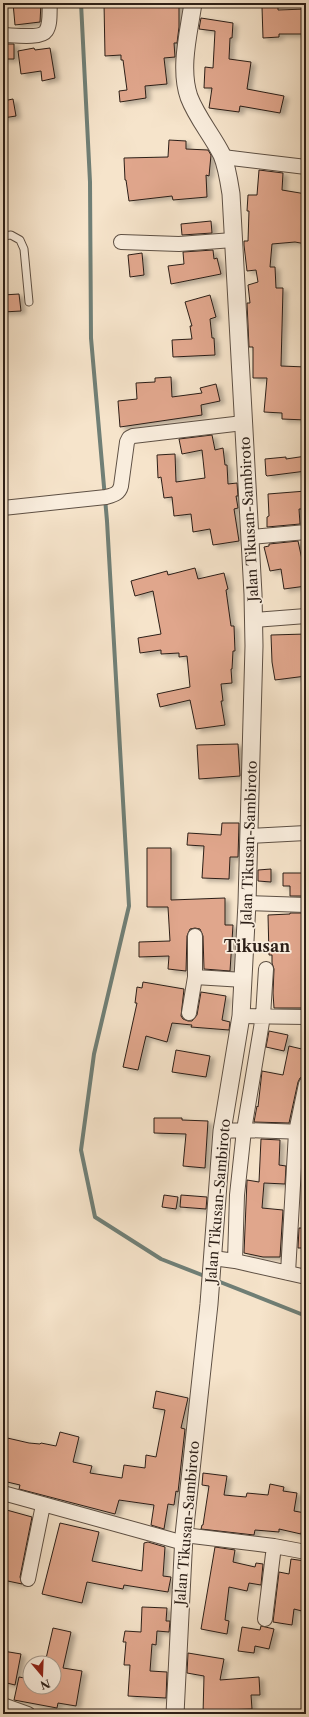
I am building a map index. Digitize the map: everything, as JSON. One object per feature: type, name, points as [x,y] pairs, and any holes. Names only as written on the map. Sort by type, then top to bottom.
[{"type":"street","points":[[3,35],[40,36],[46,32],[49,25],[50,3]]},
{"type":"street","name":"Jalan Tikusan-Sambiroto","points":[[175,1714],[184,1539],[209,1304],[222,1131],[241,1016],[244,980],[250,836],[254,620],[251,537],[243,423],[231,194],[223,157],[214,140],[195,112],[188,95],[185,78],[185,61],[192,3]]},
{"type":"street","points":[[223,157],[306,167]]},
{"type":"street","points":[[121,242],[179,244],[233,240]]},
{"type":"street","points":[[3,508],[106,497],[120,490],[127,442],[128,438],[133,436],[243,423]]},
{"type":"street","points":[[251,537],[306,532]]},
{"type":"street","points":[[254,620],[306,616]]},
{"type":"street","points":[[250,836],[306,833]]},
{"type":"street","points":[[248,903],[306,905]]},
{"type":"street","points":[[189,1013],[194,977],[195,936]]},
{"type":"street","points":[[235,1261],[237,1195],[244,1130],[263,1016],[266,969]]},
{"type":"street","points":[[194,977],[244,980]]},
{"type":"street","points":[[241,1016],[306,1016]]},
{"type":"street","points":[[288,1273],[306,1084]]},
{"type":"street","points":[[222,1131],[244,1130],[301,1132]]},
{"type":"street","points":[[213,1260],[235,1261],[306,1277]]},
{"type":"street","points":[[3,1493],[43,1505],[184,1539],[274,1546],[306,1552]]},
{"type":"street","points":[[28,1579],[43,1505]]},
{"type":"street","points":[[265,1619],[274,1546]]},
{"type":"street","points":[[3,1705],[28,1714]]},
{"type":"lane","points":[[3,236],[11,236],[20,240],[24,249],[29,302]]},
{"type":"building","points":[[13,3],[41,3],[40,22],[15,25]]},
{"type":"building","points":[[104,3],[179,3],[177,43],[174,43],[175,57],[164,58],[167,84],[145,86],[146,98],[120,102],[119,91],[127,90],[123,60],[121,60],[121,55],[105,56]]},
{"type":"building","points":[[262,7],[278,7],[278,10],[306,9],[306,34],[279,34],[279,37],[263,38]]},
{"type":"building","points":[[201,18],[233,23],[232,38],[230,38],[229,59],[251,62],[247,89],[284,96],[280,113],[240,106],[239,112],[209,108],[212,88],[204,88],[205,67],[213,68],[215,31],[199,29]]},
{"type":"building","points":[[3,44],[14,44],[14,59],[3,59]]},
{"type":"building","points":[[34,48],[35,50],[50,48],[55,78],[42,81],[41,71],[21,74],[18,51]]},
{"type":"building","points":[[13,99],[16,116],[3,118],[3,101]]},
{"type":"building","points":[[169,140],[186,141],[186,149],[208,150],[211,155],[209,176],[206,175],[207,197],[173,200],[172,196],[129,201],[125,180],[124,158],[168,157]]},
{"type":"building","points":[[259,170],[283,173],[282,190],[306,194],[306,244],[295,242],[272,244],[270,267],[275,267],[276,288],[283,288],[281,366],[306,367],[306,420],[282,419],[282,413],[264,412],[267,378],[253,378],[253,347],[249,347],[247,303],[250,303],[248,285],[258,282],[256,270],[247,271],[244,241],[248,241],[248,195],[257,195]]},
{"type":"building","points":[[211,221],[212,233],[182,235],[181,224]]},
{"type":"building","points":[[213,250],[214,259],[217,258],[221,274],[171,284],[168,266],[184,264],[183,252]]},
{"type":"building","points":[[142,253],[144,275],[130,277],[128,255]]},
{"type":"building","points":[[19,294],[21,311],[3,312],[3,295]]},
{"type":"building","points":[[210,295],[216,317],[210,319],[212,338],[214,338],[215,355],[173,357],[172,340],[192,339],[190,326],[192,326],[185,302]]},
{"type":"building","points":[[171,377],[172,397],[202,393],[200,388],[216,384],[220,401],[201,405],[202,415],[120,427],[118,401],[137,399],[136,383],[155,382],[155,378]]},
{"type":"building","points":[[212,435],[215,450],[223,448],[225,465],[227,465],[228,484],[237,483],[238,496],[236,496],[238,508],[234,509],[239,541],[213,545],[210,529],[193,532],[191,514],[174,516],[172,497],[164,498],[161,477],[158,478],[157,455],[175,454],[176,482],[205,478],[202,450],[182,454],[179,439]]},
{"type":"building","points":[[306,456],[306,471],[266,475],[265,459],[286,457],[286,459]]},
{"type":"building","points":[[306,491],[306,509],[299,509],[300,524],[267,527],[267,517],[269,516],[268,494]]},
{"type":"building","points":[[298,541],[304,569],[306,568],[306,586],[284,589],[281,569],[270,571],[264,547],[269,546],[269,544]]},
{"type":"building","points":[[195,568],[198,579],[224,573],[228,589],[226,590],[231,626],[234,626],[235,651],[233,651],[231,669],[232,683],[221,684],[223,701],[221,701],[225,725],[196,729],[190,700],[160,707],[157,694],[190,687],[187,656],[179,657],[179,653],[161,654],[161,650],[140,653],[138,638],[161,634],[153,591],[135,596],[131,581],[167,571],[168,575]]},
{"type":"building","points":[[306,634],[306,676],[275,680],[272,662],[271,635]]},
{"type":"building","points":[[238,744],[240,776],[199,779],[197,745]]},
{"type":"building","points":[[222,823],[239,823],[238,857],[230,857],[229,879],[202,878],[204,846],[187,845],[188,833],[221,835]]},
{"type":"building","points":[[147,848],[171,848],[171,900],[225,898],[225,925],[233,925],[230,971],[204,969],[203,936],[200,929],[195,928],[190,929],[187,936],[186,971],[168,969],[169,956],[139,957],[139,942],[170,941],[168,907],[147,907]]},
{"type":"building","points":[[271,869],[271,882],[258,881],[258,870]]},
{"type":"building","points":[[283,873],[306,873],[306,896],[290,896],[290,886],[283,886]]},
{"type":"building","points":[[306,913],[306,1008],[274,1008],[274,969],[272,955],[269,955],[268,915]]},
{"type":"building","points":[[143,982],[184,989],[181,1016],[183,1019],[188,1021],[192,1021],[197,1015],[201,992],[226,996],[222,1020],[230,1022],[229,1030],[191,1027],[192,1025],[172,1023],[167,1042],[146,1036],[138,1070],[123,1067],[137,1003],[135,1003],[137,987],[142,988]]},
{"type":"building","points":[[269,1031],[288,1035],[284,1051],[266,1047]]},
{"type":"building","points":[[289,1046],[306,1050],[306,1064],[304,1076],[300,1078],[298,1082],[289,1123],[254,1122],[257,1106],[258,1107],[262,1071],[283,1075]]},
{"type":"building","points":[[176,1050],[210,1056],[206,1077],[172,1072]]},
{"type":"building","points":[[154,1118],[182,1118],[182,1120],[208,1121],[205,1168],[183,1166],[186,1134],[154,1133]]},
{"type":"building","points":[[261,1139],[280,1140],[279,1165],[286,1166],[285,1184],[264,1183],[262,1208],[283,1210],[280,1257],[263,1257],[244,1253],[247,1180],[259,1182]]},
{"type":"building","points":[[164,1195],[178,1197],[176,1209],[162,1207]]},
{"type":"building","points":[[181,1195],[207,1197],[206,1209],[180,1207]]},
{"type":"building","points":[[299,1228],[306,1228],[306,1248],[298,1248]]},
{"type":"building","points":[[156,1391],[188,1398],[181,1428],[185,1429],[178,1492],[176,1491],[174,1505],[168,1504],[164,1529],[151,1525],[154,1505],[119,1500],[115,1514],[19,1489],[20,1485],[3,1481],[3,1437],[29,1443],[41,1443],[56,1446],[60,1432],[79,1437],[73,1462],[92,1466],[90,1473],[122,1478],[124,1465],[145,1468],[146,1455],[156,1457],[165,1410],[153,1408]]},
{"type":"building","points":[[203,1473],[227,1476],[224,1495],[246,1497],[247,1493],[268,1495],[270,1484],[284,1487],[283,1491],[297,1493],[294,1511],[305,1513],[301,1534],[279,1529],[279,1532],[255,1530],[254,1535],[201,1529],[203,1525],[209,1486],[202,1485]]},
{"type":"building","points":[[3,1509],[32,1517],[20,1577],[22,1584],[3,1580]]},
{"type":"building","points":[[60,1523],[99,1532],[92,1561],[142,1571],[144,1543],[148,1542],[165,1547],[163,1576],[171,1577],[168,1592],[124,1585],[123,1589],[87,1582],[82,1603],[42,1594]]},
{"type":"building","points":[[215,1547],[235,1550],[233,1562],[255,1567],[256,1563],[263,1564],[261,1585],[249,1583],[247,1591],[229,1587],[225,1620],[229,1621],[227,1634],[201,1629]]},
{"type":"building","points":[[291,1559],[305,1561],[303,1577],[306,1577],[306,1612],[294,1609],[292,1625],[273,1622],[279,1572],[289,1574]]},
{"type":"building","points":[[142,1607],[167,1608],[166,1621],[170,1621],[169,1632],[157,1631],[156,1645],[152,1644],[150,1671],[167,1672],[166,1698],[128,1696],[130,1665],[124,1665],[126,1642],[123,1642],[125,1631],[141,1632]]},
{"type":"building","points":[[261,1626],[274,1629],[269,1649],[255,1646],[254,1653],[238,1651],[242,1627],[260,1630]]},
{"type":"building","points":[[53,1628],[71,1632],[63,1668],[82,1671],[76,1706],[58,1703],[57,1708],[14,1700],[19,1677],[22,1678],[22,1695],[62,1695],[62,1655],[47,1655]]},
{"type":"building","points":[[3,1651],[21,1654],[15,1685],[3,1682]]},
{"type":"building","points":[[188,1653],[224,1659],[220,1680],[259,1677],[260,1695],[251,1695],[252,1709],[222,1710],[222,1714],[203,1714],[204,1676],[187,1673]]},
{"type":"waterway","points":[[81,3],[90,182],[91,338],[107,521],[129,906],[94,1054],[81,1150],[95,1217],[161,1259],[207,1277]]},
{"type":"waterway","points":[[215,1280],[306,1316]]},
{"type":"district","name":"Tikusan","points":[[257,946]]}]
